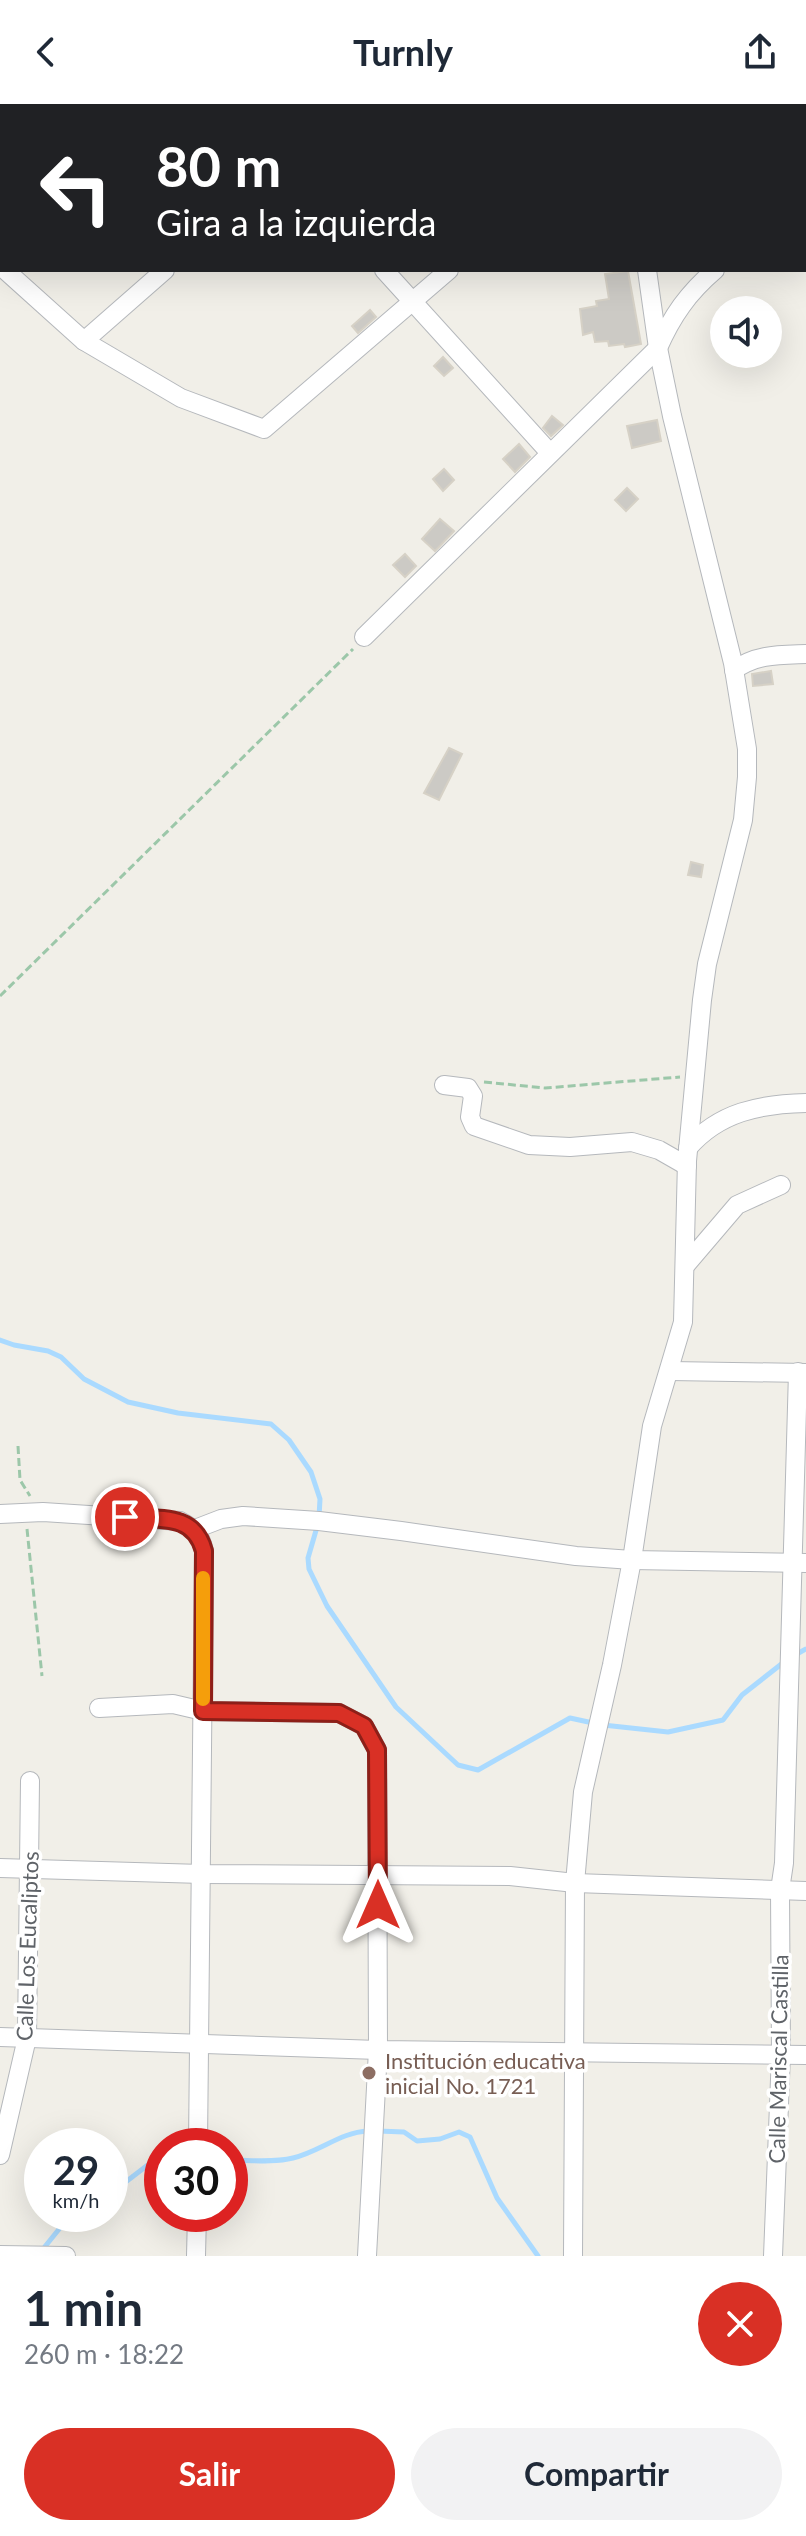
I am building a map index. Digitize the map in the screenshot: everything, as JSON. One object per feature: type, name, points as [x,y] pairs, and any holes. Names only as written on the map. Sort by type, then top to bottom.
[{"type":"street","points":[[8,272],[84,341],[181,398],[264,429],[447,272]]},
{"type":"street","points":[[84,341],[163,272]]},
{"type":"street","points":[[386,272],[550,453]]},
{"type":"street","points":[[573,2256],[578,1832],[588,1761],[612,1665],[632,1560],[652,1426],[683,1322],[688,1157],[707,964],[743,820],[747,777],[747,749],[734,670],[672,416],[647,272]]},
{"type":"street","points":[[364,637],[658,348],[686,297],[713,272]]},
{"type":"street","points":[[734,670],[763,655],[806,654]]},
{"type":"street","points":[[444,1085],[468,1088],[473,1096],[470,1117],[474,1126],[529,1145],[570,1147],[632,1142],[688,1157]]},
{"type":"street","points":[[688,1157],[702,1132],[722,1119],[753,1108],[806,1103]]},
{"type":"street","points":[[685,1266],[737,1205],[781,1185]]},
{"type":"street","points":[[670,1371],[802,1372]]},
{"type":"street","name":"Calle Mariscal Castilla","points":[[773,2256],[781,2054],[780,1890],[784,1863],[799,1563],[802,1372]]},
{"type":"street","points":[[0,1514],[34,1512],[180,1521],[195,1529],[201,1538],[204,1551],[198,2128]]},
{"type":"street","points":[[195,1529],[221,1519],[243,1516],[319,1521],[576,1556],[799,1563]]},
{"type":"street","points":[[99,1708],[173,1704],[203,1711],[339,1713],[364,1726],[377,1750],[378,2050],[367,2256]]},
{"type":"street","name":"Calle Los Eucaliptos","points":[[0,2155],[27,2038],[30,1781]]},
{"type":"street","points":[[0,1868],[202,1874],[510,1876],[575,1883],[806,1891]]},
{"type":"street","points":[[0,2037],[378,2050],[806,2055]]},
{"type":"street","points":[[196,2256],[197,2232]]},
{"type":"street","points":[[0,2255],[66,2256]]},
{"type":"path","points":[[0,996],[364,637]]},
{"type":"path","points":[[468,1088],[484,1082],[545,1088],[695,1075]]},
{"type":"path","points":[[18,1446],[20,1480],[34,1512],[30,1575],[42,1676]]},
{"type":"building","points":[[628,272],[641,344],[609,346],[608,341],[595,342],[593,332],[583,335],[580,309],[597,306],[596,301],[609,299],[605,274]]},
{"type":"building","points":[[370,310],[376,317],[358,333],[352,326]]},
{"type":"building","points":[[443,357],[453,368],[444,376],[434,366]]},
{"type":"building","points":[[552,416],[563,425],[551,436],[543,428]]},
{"type":"building","points":[[657,420],[661,441],[632,448],[627,426]]},
{"type":"building","points":[[519,444],[530,457],[515,472],[503,459]]},
{"type":"building","points":[[444,469],[454,480],[443,491],[433,479]]},
{"type":"building","points":[[627,488],[638,499],[626,511],[615,500]]},
{"type":"building","points":[[440,519],[454,531],[435,551],[422,539]]},
{"type":"building","points":[[405,554],[416,566],[405,577],[393,565]]},
{"type":"building","points":[[771,671],[773,684],[753,686],[752,674]]},
{"type":"building","points":[[449,748],[462,754],[439,800],[424,793]]},
{"type":"building","points":[[691,862],[703,865],[701,877],[688,875]]},
{"type":"waterway","points":[[0,1340],[61,1357],[84,1379],[128,1402],[178,1413],[271,1424],[289,1440],[311,1472],[320,1499],[319,1517]]},
{"type":"waterway","points":[[317,1527],[308,1558],[309,1569],[327,1606],[396,1707],[458,1765],[478,1770],[570,1718],[593,1723]]},
{"type":"waterway","points":[[795,1655],[806,1649]]},
{"type":"waterway","points":[[603,1725],[668,1732],[723,1720],[742,1695],[784,1662]]},
{"type":"waterway","points":[[248,2160],[293,2158],[349,2135],[368,2131]]},
{"type":"waterway","points":[[378,2131],[404,2132],[417,2141],[440,2139],[459,2132],[470,2137],[497,2198],[538,2256]]},
{"type":"waterway","points":[[128,2180],[144,2168]]},
{"type":"waterway","points":[[43,2249],[57,2232]]},
{"type":"slow traffic","points":[[203,1578],[203,1699]]},
{"type":"place","name":"Institución educativa inicial No. 1721","points":[[369,2073]]},
{"type":"route","points":[[125,1517],[180,1521],[195,1529],[201,1538],[204,1551],[203,1711],[339,1713],[364,1726],[377,1750],[378,1905]]}]
